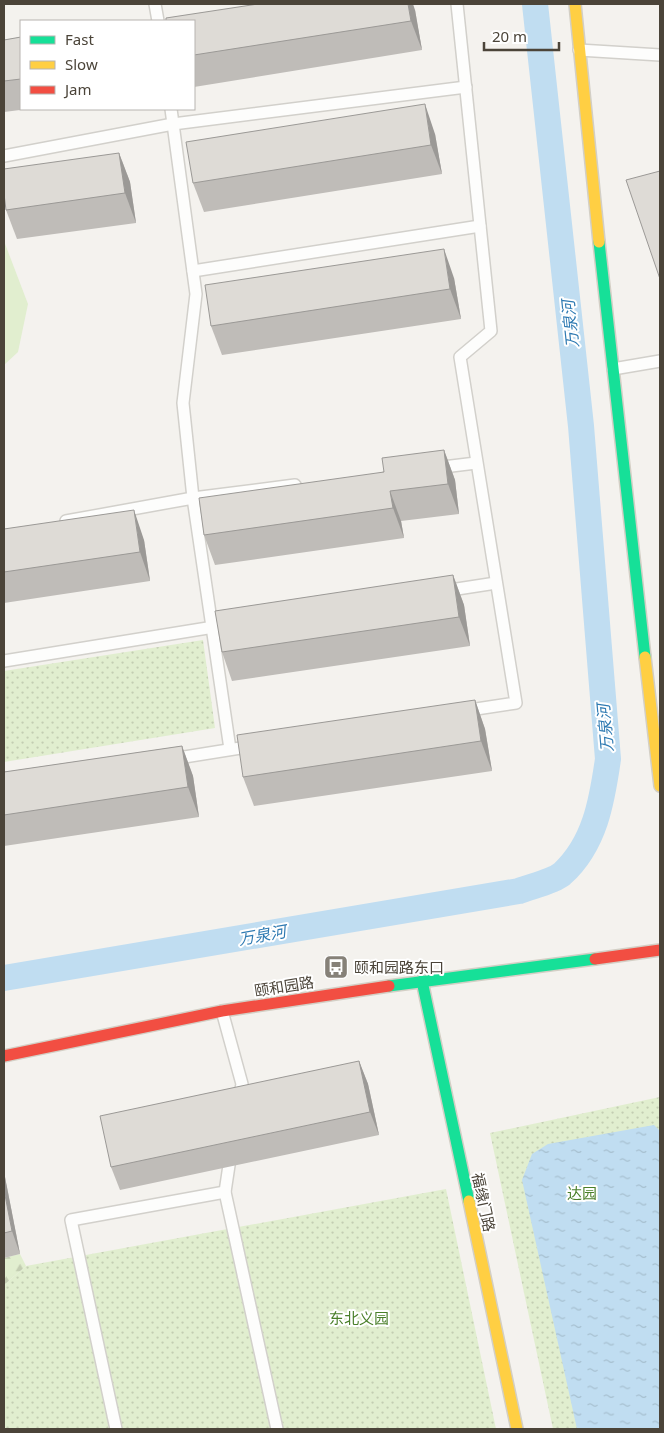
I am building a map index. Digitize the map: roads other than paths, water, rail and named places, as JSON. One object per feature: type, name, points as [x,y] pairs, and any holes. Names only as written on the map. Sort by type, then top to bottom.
[{"type":"street","points":[[575,4],[613,369],[660,786]]},
{"type":"street","name":"颐和园路","points":[[4,1056],[222,1012],[422,981],[660,950]]},
{"type":"street","name":"福缘门路","points":[[422,981],[517,1429]]},
{"type":"lane","points":[[155,4],[158,20]]},
{"type":"lane","points":[[447,714],[516,703],[460,357],[491,331],[457,4]]},
{"type":"lane","points":[[580,50],[660,55]]},
{"type":"lane","points":[[4,156],[173,124],[466,87]]},
{"type":"lane","points":[[171,110],[196,294],[182,403],[192,498],[214,627],[230,749]]},
{"type":"lane","points":[[192,271],[480,226]]},
{"type":"lane","points":[[613,369],[660,361]]},
{"type":"lane","points":[[427,469],[476,463]]},
{"type":"lane","points":[[51,523],[192,498],[310,483]]},
{"type":"lane","points":[[428,594],[496,583]]},
{"type":"lane","points":[[4,661],[233,624]]},
{"type":"lane","points":[[161,761],[270,743]]},
{"type":"lane","points":[[222,1012],[242,1084],[237,1113]]},
{"type":"lane","points":[[232,1143],[225,1192],[278,1429]]},
{"type":"lane","points":[[116,1429],[72,1220],[225,1192]]},
{"type":"water","name":"达园","points":[[654,1125],[660,1131],[660,1429],[577,1429],[522,1180],[532,1154],[548,1144]]},
{"type":"waterway","name":"万泉河","points":[[4,978],[519,891],[558,877],[573,862],[582,849],[600,806],[608,759],[581,426],[535,4]]},
{"type":"place","name":"颐和园路东口","points":[[336,967]]},
{"type":"park label","name":"东北义园","points":[[359,1318]]}]
